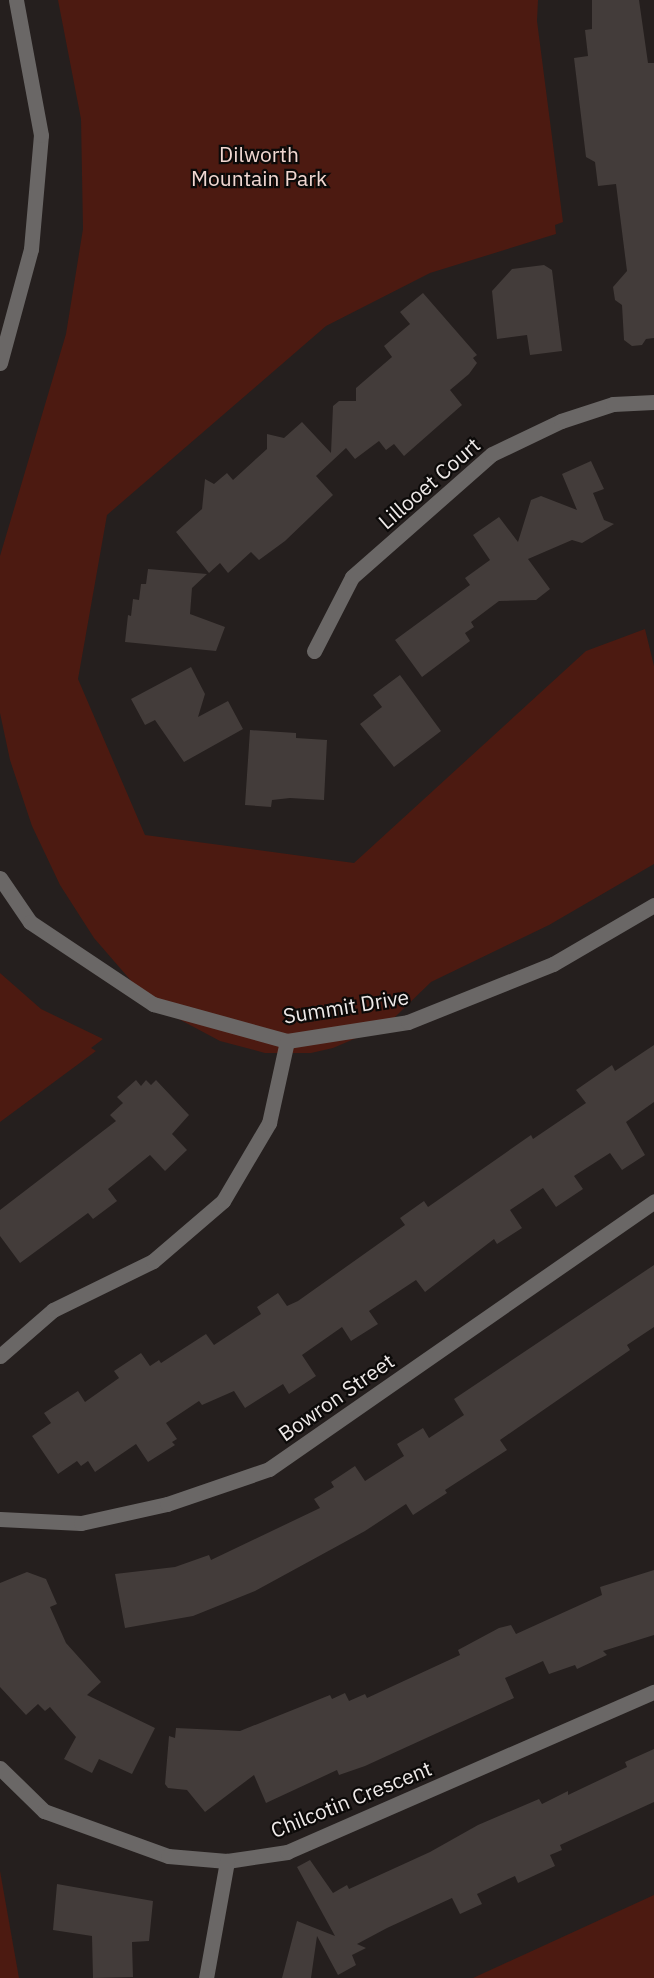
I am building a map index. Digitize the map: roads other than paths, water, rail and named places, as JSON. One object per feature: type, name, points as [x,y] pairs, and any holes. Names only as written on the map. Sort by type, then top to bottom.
[{"type":"street","points":[[0,363],[32,249],[41,135],[16,0]]},
{"type":"street","name":"Lillooet Court","points":[[314,651],[352,577],[492,454],[561,422],[613,404],[654,402]]},
{"type":"street","name":"Summit Drive","points":[[0,878],[30,922],[153,1004],[287,1041],[408,1022],[554,964],[654,905]]},
{"type":"street","points":[[0,1356],[53,1310],[153,1261],[223,1201],[269,1123],[287,1041]]},
{"type":"street","name":"Bowron Street","points":[[0,1519],[81,1523],[167,1504],[269,1469],[654,1201]]},
{"type":"street","name":"Chilcotin Crescent","points":[[0,1768],[44,1811],[168,1856],[227,1862],[286,1852],[654,1692]]},
{"type":"street","points":[[206,1978],[227,1862]]},
{"type":"park label","name":"Dilworth Mountain Park","points":[[259,166]]}]
